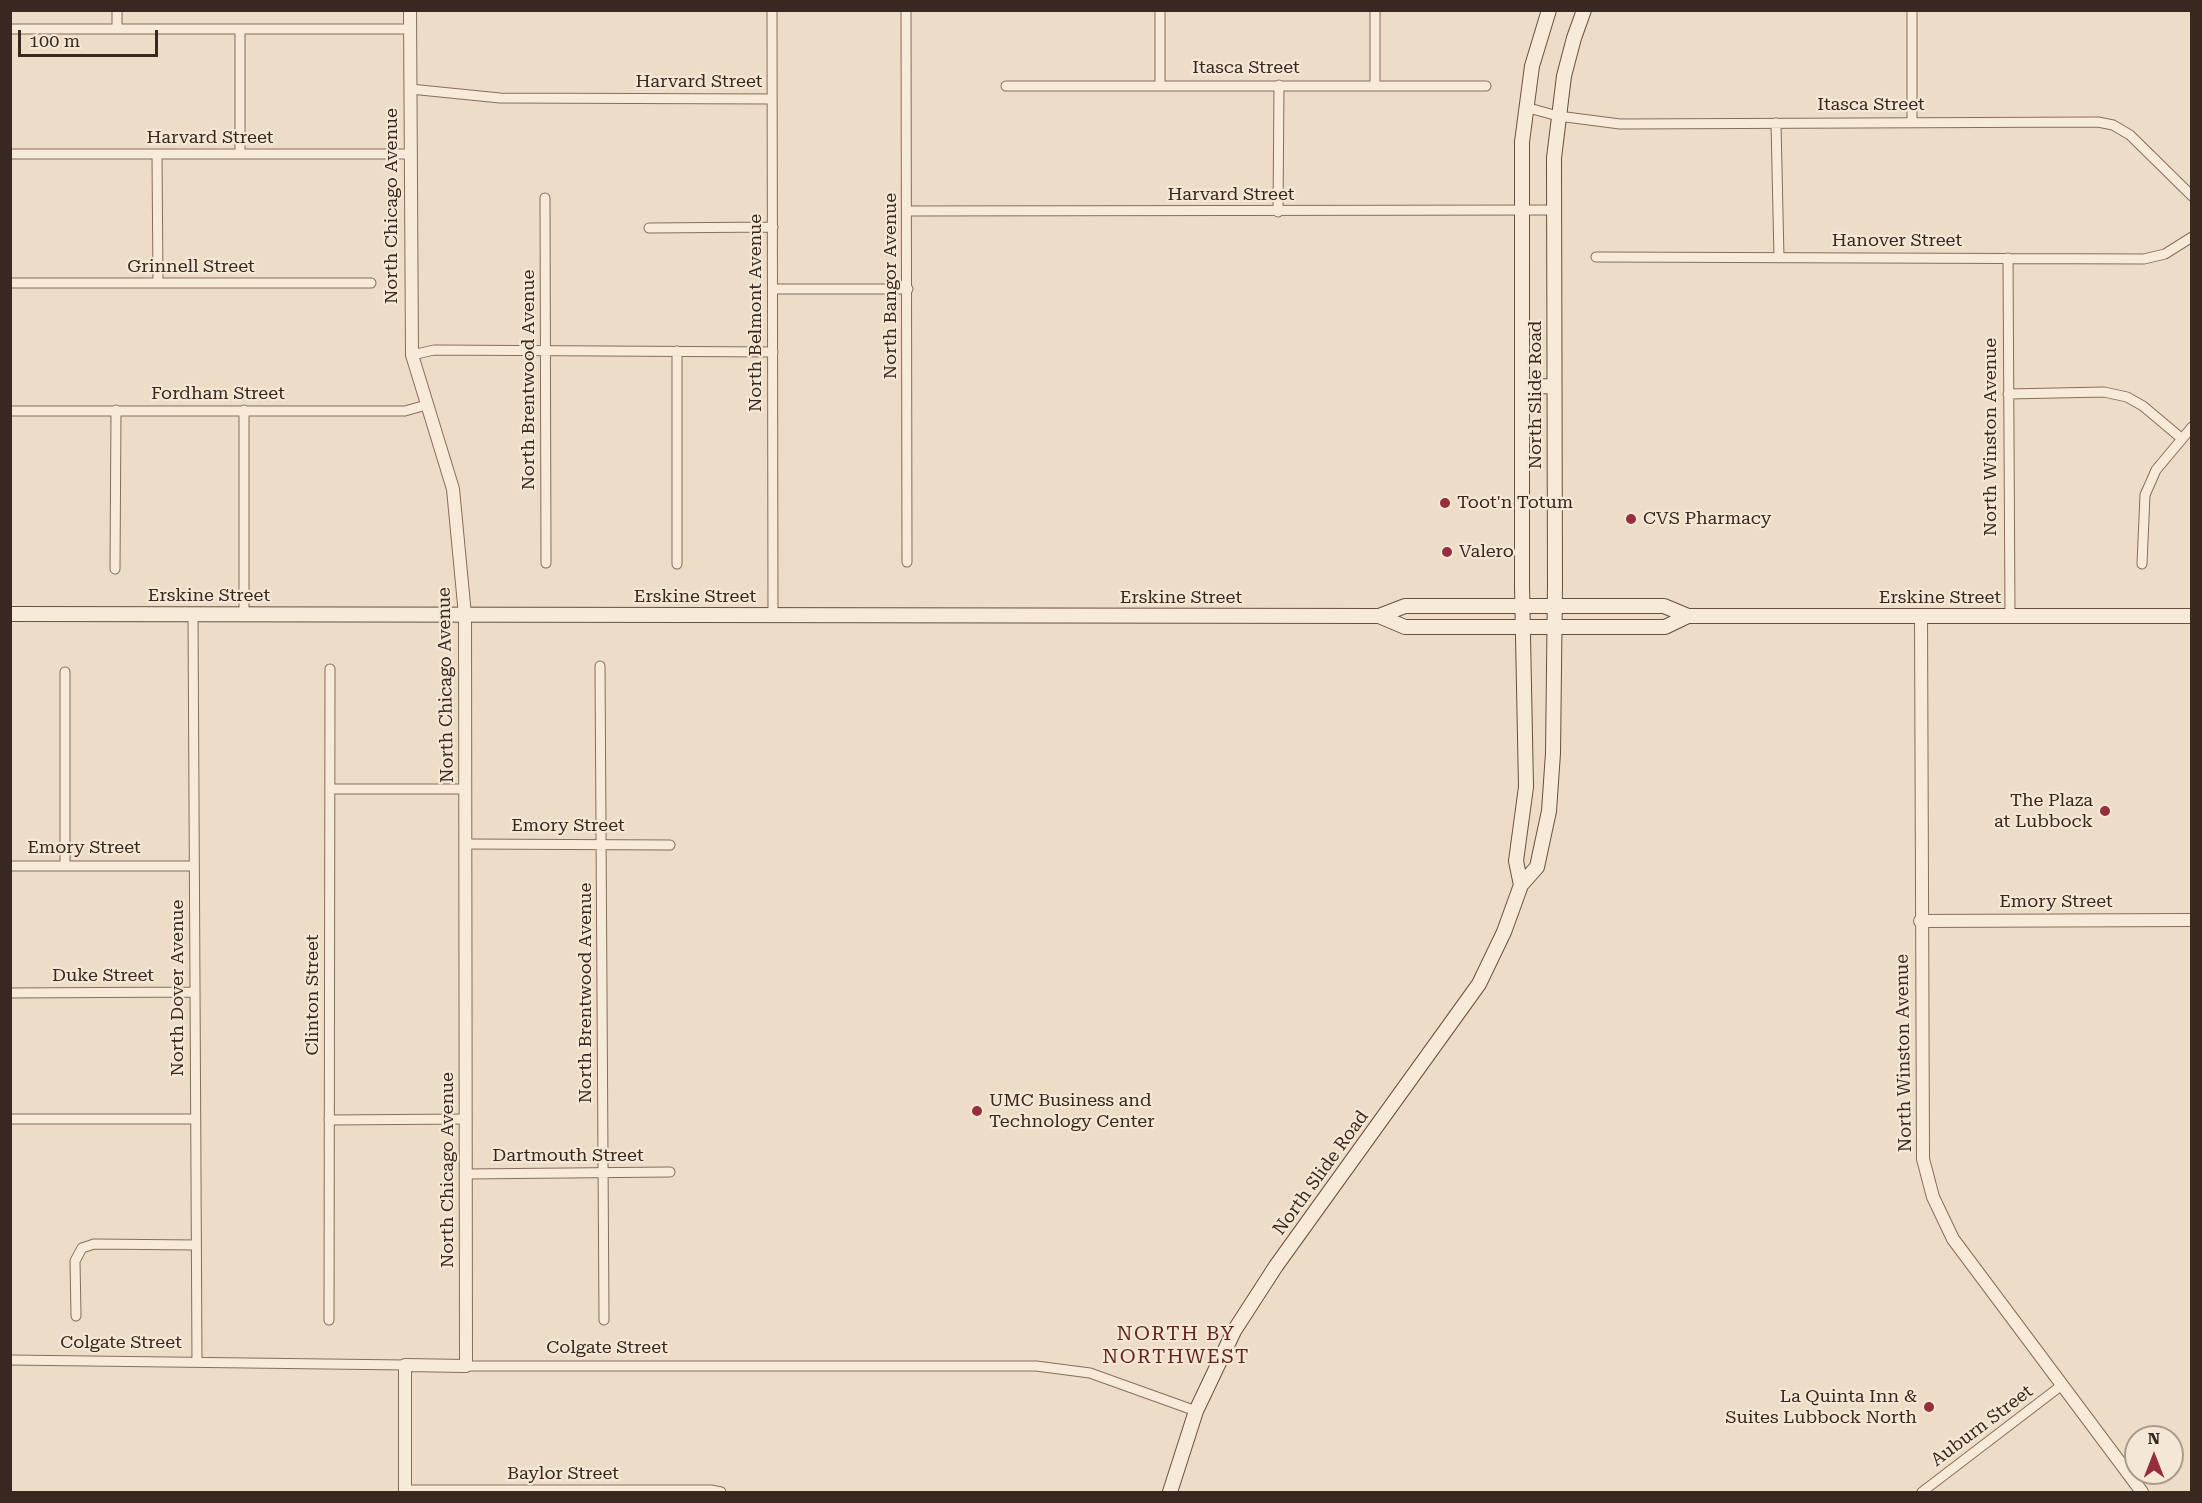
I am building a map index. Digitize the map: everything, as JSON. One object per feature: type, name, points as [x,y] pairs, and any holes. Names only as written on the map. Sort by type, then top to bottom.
[{"type":"main road","name":"North Slide Road","points":[[1521,885],[1516,861],[1526,787],[1523,606],[1522,142],[1532,66],[1549,10]]},
{"type":"main road","name":"North Slide Road","points":[[1170,1492],[1196,1411],[1234,1331],[1271,1274],[1479,984],[1504,932],[1521,885],[1537,867],[1549,811],[1552,772],[1554,158],[1564,76],[1584,10]]},
{"type":"main road","points":[[1522,387],[1554,386]]},
{"type":"main road","name":"Erskine Street","points":[[10,614],[1379,616],[1405,606],[1664,606],[1688,616],[2192,616]]},
{"type":"main road","name":"Erskine Street","points":[[1379,616],[1405,627],[1665,627],[1688,616]]},
{"type":"street","points":[[117,10],[117,29]]},
{"type":"street","name":"North Chicago Avenue","points":[[410,10],[412,355],[453,489],[465,615],[466,1366]]},
{"type":"street","name":"North Belmont Avenue","points":[[772,10],[773,615]]},
{"type":"street","name":"North Bangor Avenue","points":[[906,10],[907,562]]},
{"type":"street","points":[[1160,10],[1160,85]]},
{"type":"street","points":[[1375,85],[1376,10]]},
{"type":"street","points":[[1912,10],[1912,122]]},
{"type":"street","points":[[10,29],[410,29]]},
{"type":"street","points":[[240,29],[240,154]]},
{"type":"street","points":[[1278,212],[1279,85]]},
{"type":"street","name":"Itasca Street","points":[[1006,86],[1486,86]]},
{"type":"street","name":"Harvard Street","points":[[410,89],[500,98],[772,99]]},
{"type":"street","name":"Itasca Street","points":[[1525,107],[1558,116],[1620,124],[2083,121],[2113,126],[2130,135],[2192,196]]},
{"type":"street","points":[[1776,123],[1779,258]]},
{"type":"street","name":"Harvard Street","points":[[10,154],[410,154]]},
{"type":"street","points":[[157,155],[158,283]]},
{"type":"street","name":"North Brentwood Avenue","points":[[545,198],[546,562]]},
{"type":"street","name":"Harvard Street","points":[[907,211],[1554,210]]},
{"type":"street","points":[[649,228],[773,227]]},
{"type":"street","name":"Hanover Street","points":[[1596,257],[2144,258],[2166,254],[2192,237]]},
{"type":"street","name":"North Winston Avenue","points":[[2008,258],[2010,615]]},
{"type":"street","name":"Grinnell Street","points":[[10,283],[371,283]]},
{"type":"street","points":[[773,289],[908,289]]},
{"type":"street","points":[[412,355],[434,350],[773,351]]},
{"type":"street","points":[[677,351],[677,564]]},
{"type":"street","points":[[2008,394],[2104,392],[2127,397],[2143,406],[2181,438]]},
{"type":"street","name":"Fordham Street","points":[[10,411],[405,411],[426,405]]},
{"type":"street","points":[[115,568],[116,410]]},
{"type":"street","points":[[244,410],[244,614]]},
{"type":"street","points":[[2142,564],[2145,495],[2156,470],[2192,427]]},
{"type":"street","name":"North Dover Avenue","points":[[193,614],[197,1361]]},
{"type":"street","name":"North Winston Avenue","points":[[1921,616],[1920,921],[1923,1159],[1933,1197],[1953,1239],[2142,1492]]},
{"type":"street","name":"North Brentwood Avenue","points":[[600,666],[604,1320]]},
{"type":"street","name":"Clinton Street","points":[[329,1320],[330,669]]},
{"type":"street","points":[[65,672],[65,866]]},
{"type":"street","points":[[330,789],[465,789]]},
{"type":"street","name":"Emory Street","points":[[466,844],[670,844]]},
{"type":"street","name":"Emory Street","points":[[10,866],[194,866]]},
{"type":"street","name":"Emory Street","points":[[1920,921],[2192,920]]},
{"type":"street","name":"Duke Street","points":[[10,993],[195,992]]},
{"type":"street","points":[[10,1119],[195,1119]]},
{"type":"street","points":[[329,1119],[466,1119]]},
{"type":"street","name":"Dartmouth Street","points":[[466,1174],[670,1172]]},
{"type":"street","points":[[76,1316],[75,1261],[82,1248],[94,1244],[196,1245]]},
{"type":"street","name":"Colgate Street","points":[[10,1360],[466,1366],[1055,1367],[1115,1381],[1196,1411]]},
{"type":"street","points":[[405,1365],[405,1492]]},
{"type":"street","name":"Auburn Street","points":[[1922,1492],[2062,1385]]},
{"type":"street","name":"Baylor Street","points":[[405,1492],[711,1490],[721,1492]]},
{"type":"place","name":"Toot'n Totum","points":[[1445,503]]},
{"type":"place","name":"CVS Pharmacy","points":[[1631,519]]},
{"type":"place","name":"Valero","points":[[1447,552]]},
{"type":"place","name":"The Plaza at Lubbock","points":[[2105,811]]},
{"type":"place","name":"UMC Business and Technology Center","points":[[977,1111]]},
{"type":"place","name":"La Quinta Inn & Suites Lubbock North","points":[[1929,1407]]},
{"type":"district","name":"NORTH BY NORTHWEST","points":[[1176,1346]]}]
